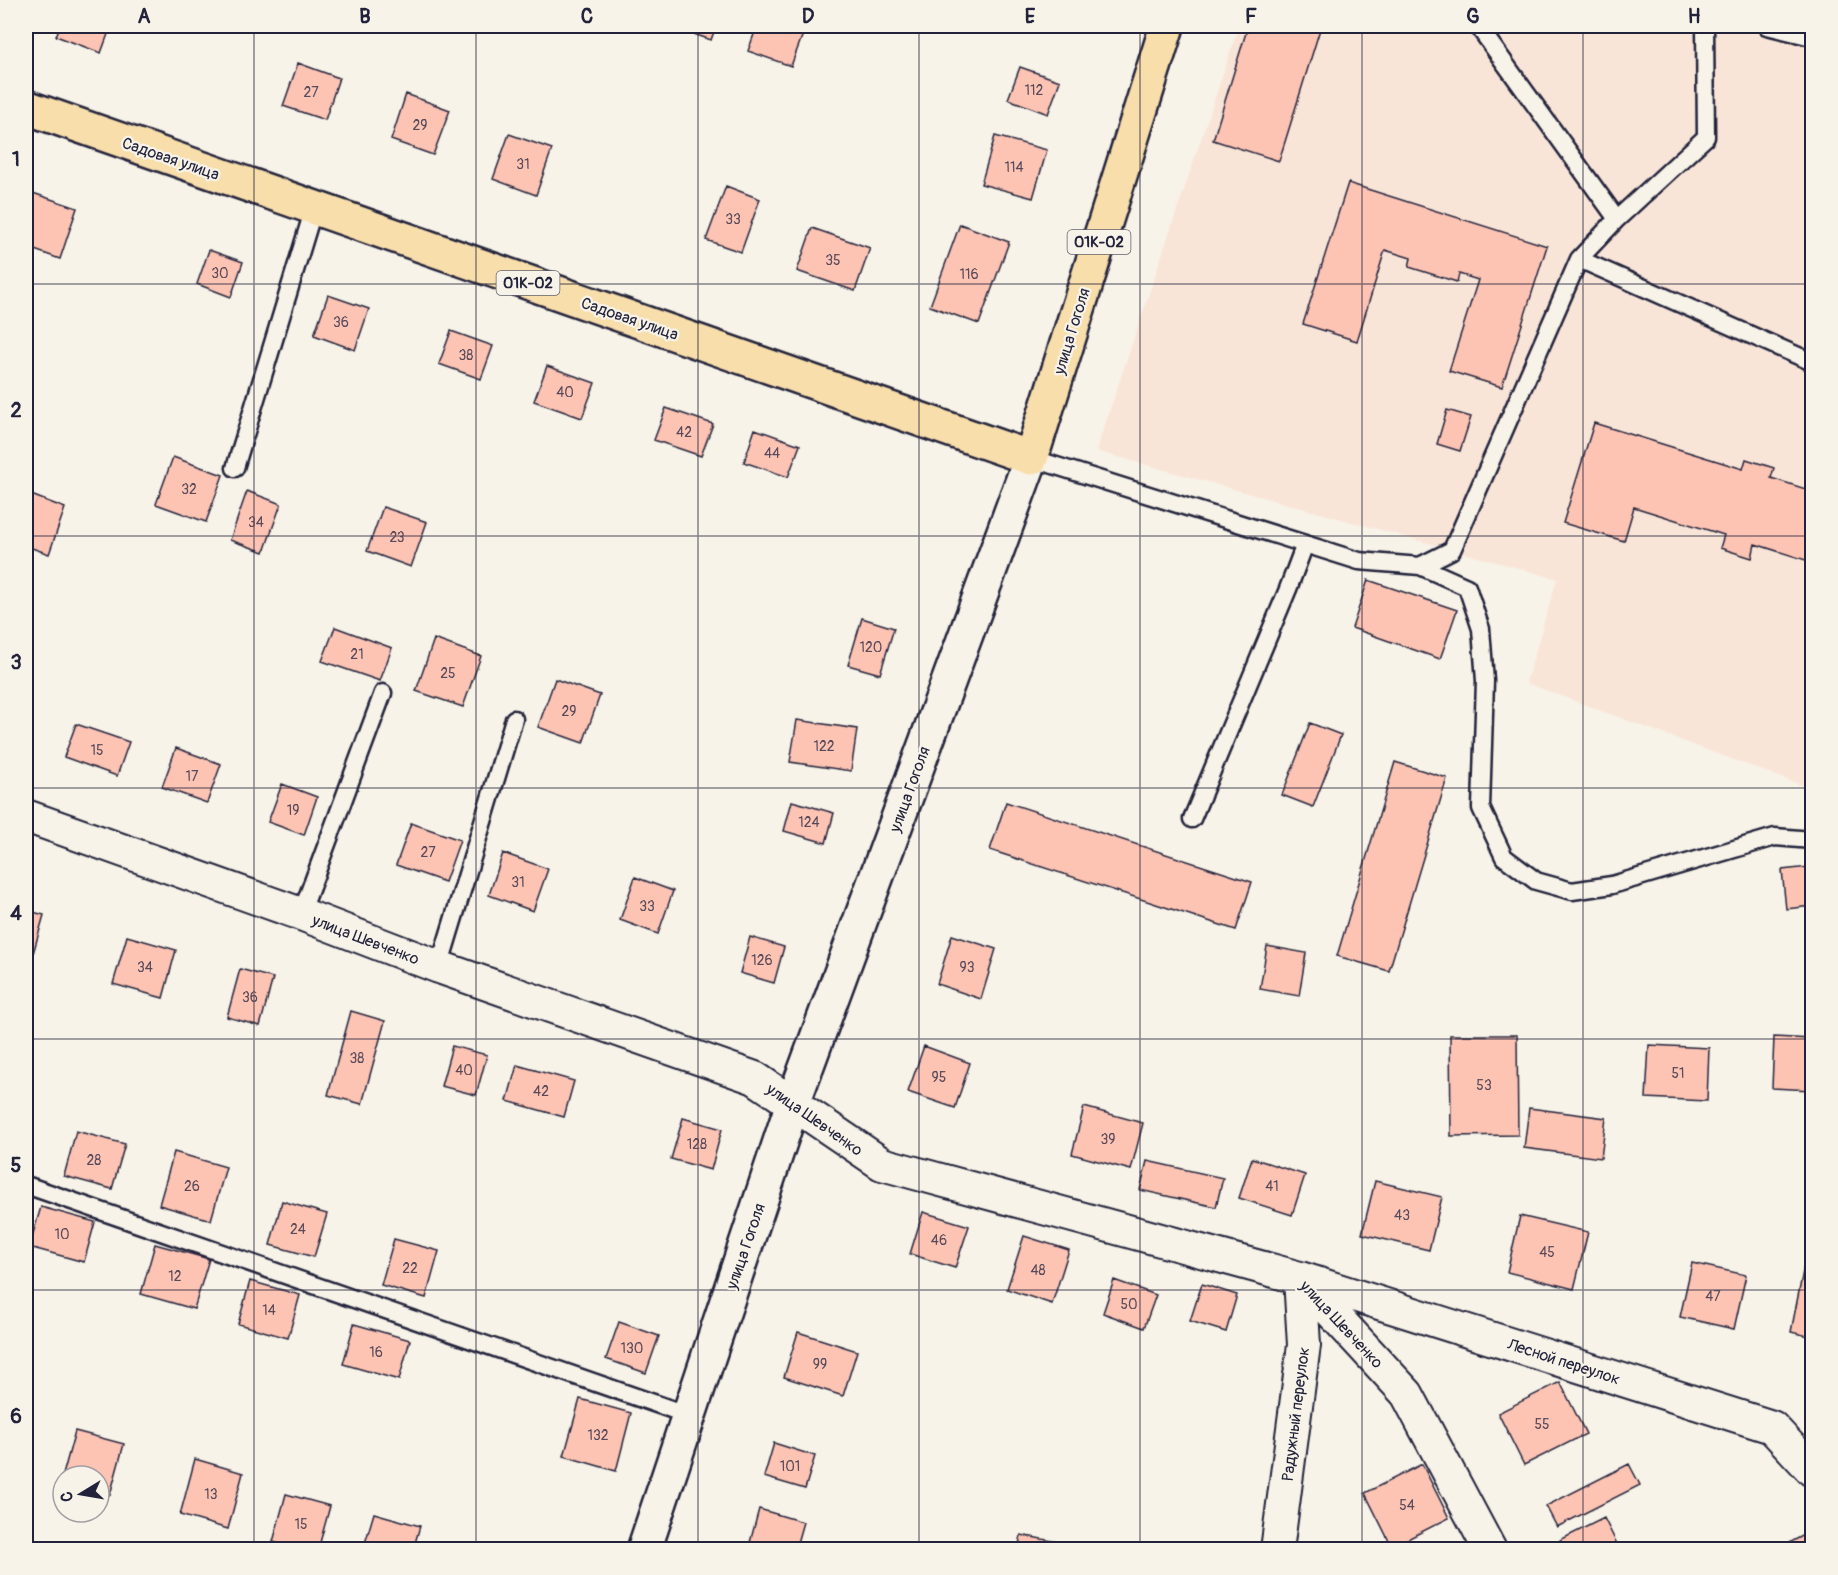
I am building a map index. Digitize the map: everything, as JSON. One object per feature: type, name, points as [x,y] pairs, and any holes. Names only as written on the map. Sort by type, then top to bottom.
[{"type":"main road","name":"улица Гоголя","points":[[644,1550],[793,1103],[1031,458],[1167,26]]},
{"type":"main road","name":"Садовая улица","points":[[26,107],[1031,458]]},
{"type":"street","name":"улица Шевченко","points":[[26,816],[301,914],[439,967],[755,1077],[882,1164],[1300,1278],[1407,1394],[1490,1550]]},
{"type":"street","name":"Лесной переулок","points":[[1300,1278],[1772,1427],[1812,1470]]},
{"type":"street","name":"Радужный переулок","points":[[1277,1550],[1304,1345],[1300,1278]]},
{"type":"lane","points":[[1478,26],[1617,219]]},
{"type":"lane","points":[[1420,566],[1452,550],[1579,259],[1617,219],[1706,137],[1705,26]]},
{"type":"lane","points":[[1767,26],[1812,37]]},
{"type":"lane","points":[[235,468],[314,208]]},
{"type":"lane","points":[[1579,259],[1812,361]]},
{"type":"lane","points":[[1031,458],[1359,561],[1420,566],[1467,587],[1481,629],[1485,681],[1482,808],[1504,857],[1536,881],[1572,891],[1612,885],[1775,837],[1812,840]]},
{"type":"lane","points":[[1192,819],[1305,544]]},
{"type":"lane","points":[[301,914],[383,693]]},
{"type":"lane","points":[[439,967],[514,719]]},
{"type":"lane","points":[[26,1185],[688,1415]]},
{"type":"shaded area","points":[[1239,26],[1812,26],[1812,789],[1526,683],[1557,579],[1096,451]]},
{"type":"building","points":[[60,26],[111,26],[101,53],[56,36]]},
{"type":"building","points":[[671,26],[716,26],[711,40]]},
{"type":"building","points":[[757,26],[806,26],[791,66],[748,51]]},
{"type":"building","points":[[1248,26],[1321,26],[1279,161],[1213,140]]},
{"type":"building","points":[[298,63],[339,78],[325,120],[283,106]]},
{"type":"building","points":[[1020,67],[1060,81],[1048,114],[1008,99]]},
{"type":"building","points":[[406,94],[450,110],[433,155],[391,140]]},
{"type":"building","points":[[509,134],[552,149],[536,195],[493,179]]},
{"type":"building","points":[[995,136],[1047,150],[1033,198],[981,184]]},
{"type":"building","points":[[1348,183],[1547,246],[1502,387],[1449,371],[1478,280],[1459,274],[1457,282],[1409,267],[1411,258],[1385,250],[1357,341],[1303,324]]},
{"type":"building","points":[[726,186],[760,199],[741,252],[706,240]]},
{"type":"building","points":[[30,192],[77,208],[60,259],[26,247],[26,206]]},
{"type":"building","points":[[960,224],[1009,242],[979,324],[930,306]]},
{"type":"building","points":[[812,228],[870,248],[855,291],[797,271]]},
{"type":"building","points":[[209,250],[243,262],[231,297],[197,284]]},
{"type":"building","points":[[328,295],[369,309],[355,350],[314,335]]},
{"type":"building","points":[[451,331],[493,346],[481,379],[439,364]]},
{"type":"building","points":[[547,366],[595,383],[582,418],[534,401]]},
{"type":"building","points":[[666,408],[713,424],[701,456],[654,440]]},
{"type":"building","points":[[1447,410],[1471,417],[1460,451],[1437,444]]},
{"type":"building","points":[[1594,423],[1743,469],[1746,459],[1774,468],[1771,478],[1812,491],[1812,562],[1755,544],[1752,558],[1720,548],[1724,535],[1634,507],[1624,541],[1563,523]]},
{"type":"building","points":[[755,429],[800,445],[788,477],[744,462]]},
{"type":"building","points":[[173,457],[223,475],[206,522],[156,504]]},
{"type":"building","points":[[247,491],[281,504],[264,552],[230,540]]},
{"type":"building","points":[[26,493],[65,508],[49,554],[26,546]]},
{"type":"building","points":[[383,507],[427,522],[411,567],[367,551]]},
{"type":"building","points":[[1368,580],[1457,610],[1440,659],[1352,628]]},
{"type":"building","points":[[862,618],[894,628],[880,674],[848,665]]},
{"type":"building","points":[[335,627],[392,648],[380,681],[322,661]]},
{"type":"building","points":[[434,639],[481,656],[463,707],[416,691]]},
{"type":"building","points":[[555,679],[600,695],[583,743],[538,727]]},
{"type":"building","points":[[797,720],[857,729],[851,771],[790,762]]},
{"type":"building","points":[[1310,723],[1341,735],[1313,807],[1282,795]]},
{"type":"building","points":[[76,724],[129,742],[117,776],[64,757]]},
{"type":"building","points":[[176,748],[221,764],[207,803],[162,787]]},
{"type":"building","points":[[1395,762],[1447,778],[1389,971],[1337,956]]},
{"type":"building","points":[[282,784],[317,797],[304,835],[268,822]]},
{"type":"building","points":[[792,801],[834,813],[826,843],[784,831]]},
{"type":"building","points":[[1006,802],[1252,882],[1236,930],[990,850]]},
{"type":"building","points":[[411,823],[460,840],[445,882],[396,865]]},
{"type":"building","points":[[503,853],[548,869],[533,911],[489,895]]},
{"type":"building","points":[[1809,867],[1812,906],[1786,909],[1782,870]]},
{"type":"building","points":[[635,877],[673,891],[658,934],[620,920]]},
{"type":"building","points":[[26,910],[44,915],[30,964],[26,963]]},
{"type":"building","points":[[952,935],[996,949],[981,999],[937,984]]},
{"type":"building","points":[[127,936],[176,950],[163,998],[113,984]]},
{"type":"building","points":[[750,937],[784,947],[774,983],[740,973]]},
{"type":"building","points":[[1267,946],[1306,953],[1299,996],[1260,989]]},
{"type":"building","points":[[240,969],[273,978],[260,1026],[227,1017]]},
{"type":"building","points":[[351,1011],[385,1021],[362,1104],[328,1095]]},
{"type":"building","points":[[1450,1035],[1517,1035],[1518,1135],[1451,1136]]},
{"type":"building","points":[[1774,1037],[1812,1039],[1812,1090],[1772,1088]]},
{"type":"building","points":[[1649,1045],[1709,1048],[1707,1101],[1646,1098]]},
{"type":"building","points":[[452,1046],[487,1055],[476,1095],[441,1086]]},
{"type":"building","points":[[924,1046],[970,1063],[955,1108],[908,1092]]},
{"type":"building","points":[[517,1065],[574,1081],[564,1117],[507,1101]]},
{"type":"building","points":[[1084,1107],[1143,1123],[1131,1170],[1072,1154]]},
{"type":"building","points":[[1529,1108],[1606,1118],[1601,1158],[1524,1148]]},
{"type":"building","points":[[683,1118],[722,1129],[711,1170],[671,1159]]},
{"type":"building","points":[[76,1131],[125,1144],[112,1189],[64,1176]]},
{"type":"building","points":[[174,1152],[226,1167],[211,1220],[159,1205]]},
{"type":"building","points":[[1252,1158],[1305,1175],[1292,1215],[1239,1198]]},
{"type":"building","points":[[1147,1161],[1223,1178],[1216,1207],[1140,1190]]},
{"type":"building","points":[[1375,1181],[1442,1197],[1429,1250],[1362,1234]]},
{"type":"building","points":[[282,1201],[327,1214],[314,1257],[270,1245]]},
{"type":"building","points":[[41,1207],[95,1222],[84,1262],[29,1247]]},
{"type":"building","points":[[923,1212],[969,1226],[955,1268],[910,1254]]},
{"type":"building","points":[[1520,1216],[1588,1232],[1574,1289],[1507,1272]]},
{"type":"building","points":[[1024,1236],[1069,1250],[1052,1304],[1007,1289]]},
{"type":"building","points":[[394,1239],[439,1251],[426,1298],[381,1285]]},
{"type":"building","points":[[155,1244],[209,1259],[194,1309],[141,1294]]},
{"type":"building","points":[[1692,1263],[1746,1275],[1734,1329],[1680,1317]]},
{"type":"building","points":[[1804,1266],[1812,1268],[1812,1337],[1791,1332]]},
{"type":"building","points":[[1114,1280],[1156,1295],[1144,1328],[1103,1313]]},
{"type":"building","points":[[250,1281],[300,1295],[288,1338],[238,1324]]},
{"type":"building","points":[[1202,1284],[1237,1295],[1226,1332],[1190,1321]]},
{"type":"building","points":[[619,1322],[659,1336],[646,1373],[606,1359]]},
{"type":"building","points":[[354,1324],[410,1340],[399,1380],[343,1364]]},
{"type":"building","points":[[798,1332],[857,1351],[843,1396],[784,1377]]},
{"type":"building","points":[[1560,1382],[1586,1434],[1524,1465],[1498,1413]]},
{"type":"building","points":[[580,1399],[631,1413],[616,1471],[564,1456]]},
{"type":"building","points":[[75,1431],[124,1444],[111,1491],[111,1464],[66,1464]]},
{"type":"building","points":[[774,1443],[815,1456],[805,1489],[764,1477]]},
{"type":"building","points":[[195,1459],[243,1473],[228,1529],[180,1515]]},
{"type":"building","points":[[1422,1464],[1449,1518],[1392,1547],[1365,1493]]},
{"type":"building","points":[[1629,1464],[1640,1485],[1557,1527],[1546,1506]]},
{"type":"building","points":[[286,1494],[330,1506],[318,1550],[301,1550],[273,1542]]},
{"type":"building","points":[[759,1509],[803,1522],[795,1550],[748,1550]]},
{"type":"building","points":[[374,1513],[420,1526],[413,1550],[363,1550]]},
{"type":"building","points":[[1604,1518],[1620,1550],[1565,1550],[1560,1540]]},
{"type":"building","points":[[1806,1534],[1812,1550],[1776,1550]]},
{"type":"building","points":[[1021,1535],[1079,1546],[1078,1550],[1018,1550]]}]
